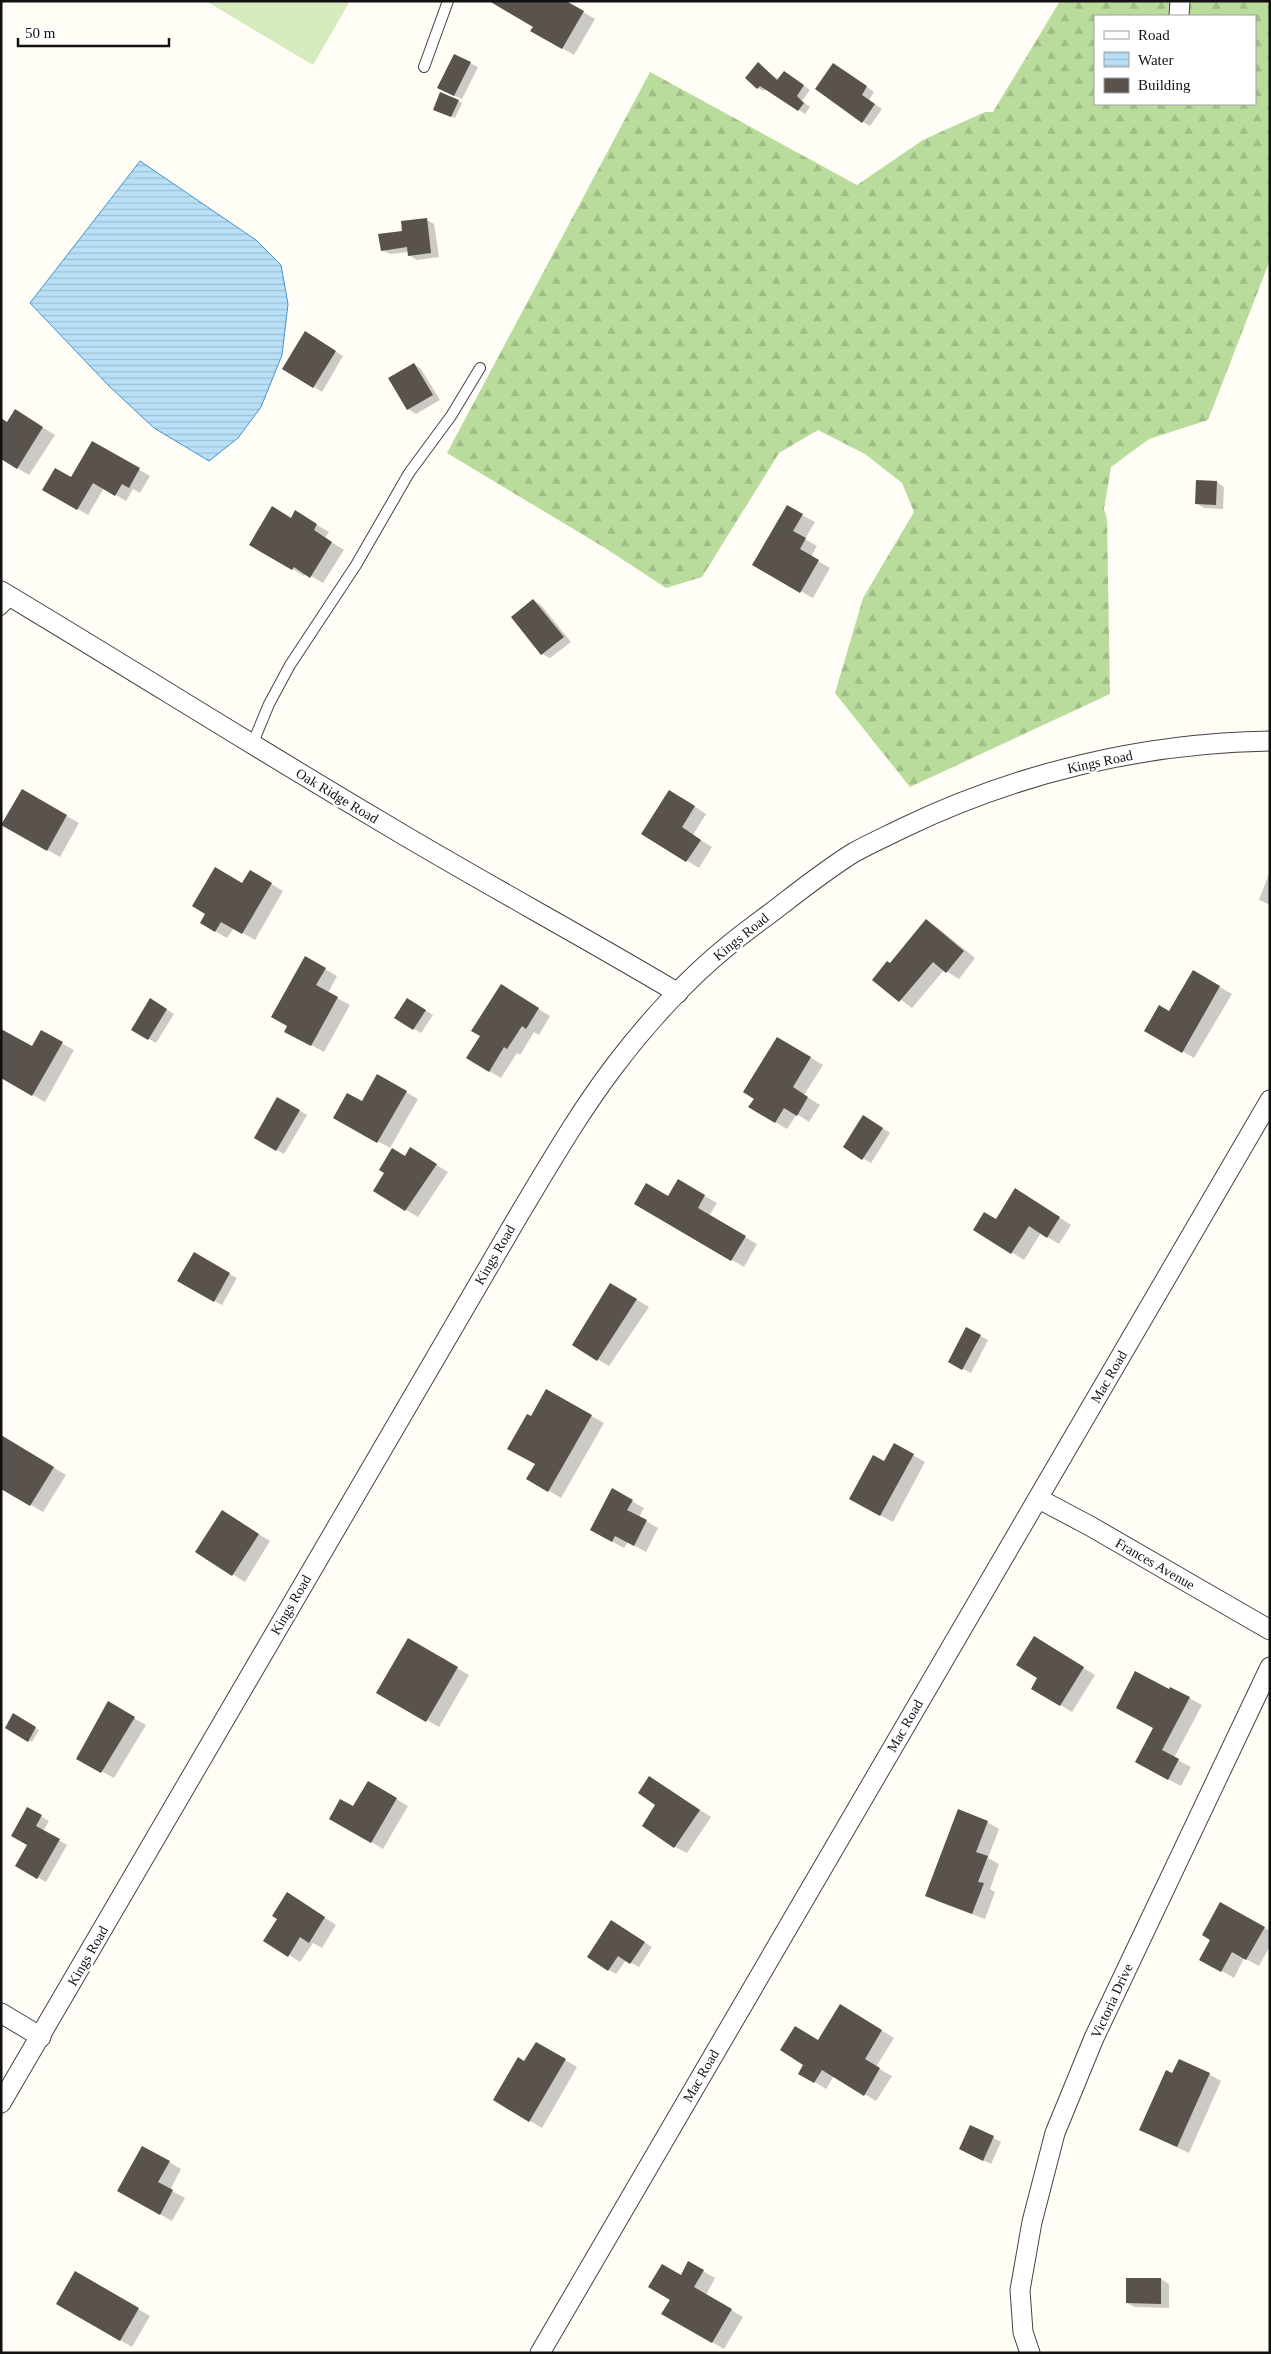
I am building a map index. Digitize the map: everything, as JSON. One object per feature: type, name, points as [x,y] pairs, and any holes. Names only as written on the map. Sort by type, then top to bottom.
[{"type":"street","points":[[1179,15],[1180,1]]},
{"type":"street","name":"Oak Ridge Road","points":[[5,600],[412,840],[596,944],[678,993]]},
{"type":"street","name":"Kings Road","points":[[1,2103],[304,1582],[580,1114],[617,1063],[678,993],[727,946],[822,874],[854,852],[932,814],[1012,784],[1091,762],[1129,755],[1233,742],[1270,741]]},
{"type":"street","name":"Mac Road","points":[[540,2353],[1270,1100]]},
{"type":"street","name":"Frances Avenue","points":[[1039,1499],[1090,1526],[1270,1630]]},
{"type":"street","name":"Victoria Drive","points":[[1030,2353],[1023,2332],[1020,2290],[1032,2222],[1056,2133],[1094,2038],[1270,1667]]},
{"type":"street","points":[[1,2013],[41,2036]]},
{"type":"lane","points":[[424,67],[448,1]]},
{"type":"lane","points":[[252,745],[269,704],[290,665],[356,565],[409,473],[451,416],[480,368]]},
{"type":"green space","points":[[206,1],[350,1],[313,65]]},
{"type":"green space","points":[[1060,1],[1270,1],[1270,260],[1208,420],[1149,439],[1111,467],[1104,509],[1107,519],[1110,694],[910,787],[835,693],[863,598],[914,512],[902,483],[865,454],[818,430],[779,453],[702,577],[666,588],[605,548],[447,453],[650,72],[857,185],[923,140],[985,112],[993,112]]},
{"type":"water","points":[[140,161],[256,240],[281,265],[288,304],[282,355],[261,407],[238,438],[209,461],[154,428],[109,386],[30,303]]},
{"type":"building","points":[[489,1],[566,1],[584,11],[562,49],[530,31],[533,27]]},
{"type":"building","points":[[454,54],[471,62],[454,96],[437,88]]},
{"type":"building","points":[[758,62],[777,80],[784,71],[804,85],[797,96],[804,103],[798,111],[760,86],[757,89],[745,78]]},
{"type":"building","points":[[833,63],[867,86],[862,95],[875,104],[862,123],[815,89]]},
{"type":"building","points":[[440,92],[459,100],[451,117],[433,110]]},
{"type":"building","points":[[427,218],[431,253],[408,256],[407,247],[381,251],[378,234],[402,231],[401,221]]},
{"type":"building","points":[[305,331],[336,351],[313,388],[282,369]]},
{"type":"building","points":[[414,363],[433,395],[407,410],[388,378]]},
{"type":"building","points":[[15,409],[43,427],[17,469],[1,459],[1,418],[7,422]]},
{"type":"building","points":[[92,441],[140,468],[129,488],[122,484],[115,496],[93,483],[77,510],[42,490],[55,468],[71,477]]},
{"type":"building","points":[[1196,480],[1217,481],[1216,505],[1195,504]]},
{"type":"building","points":[[787,505],[803,514],[793,531],[806,538],[800,549],[819,560],[800,593],[752,565]]},
{"type":"building","points":[[272,506],[291,518],[295,510],[317,524],[314,530],[332,542],[310,578],[294,567],[292,570],[249,545]]},
{"type":"building","points":[[533,599],[564,637],[541,655],[511,617]]},
{"type":"building","points":[[22,789],[67,815],[47,851],[1,825]]},
{"type":"building","points":[[669,790],[695,806],[682,827],[701,840],[686,862],[641,834]]},
{"type":"building","points":[[215,867],[242,883],[250,870],[272,883],[242,934],[221,922],[215,932],[200,923],[205,914],[192,906]]},
{"type":"building","points":[[926,919],[964,951],[946,973],[933,962],[899,1002],[872,980],[887,961],[890,963]]},
{"type":"building","points":[[305,956],[326,968],[316,985],[338,997],[311,1046],[284,1032],[287,1026],[271,1017]]},
{"type":"building","points":[[1193,970],[1220,986],[1182,1053],[1144,1031],[1159,1005],[1169,1011]]},
{"type":"building","points":[[501,984],[539,1008],[526,1029],[522,1026],[507,1049],[504,1047],[489,1072],[466,1058],[480,1036],[471,1031]]},
{"type":"building","points":[[150,998],[167,1009],[148,1040],[131,1030]]},
{"type":"building","points":[[407,998],[426,1010],[413,1030],[394,1018]]},
{"type":"building","points":[[1,1029],[32,1046],[41,1030],[63,1042],[32,1096],[1,1078]]},
{"type":"building","points":[[777,1037],[811,1057],[793,1087],[808,1097],[797,1116],[784,1108],[775,1123],[748,1107],[754,1099],[743,1092]]},
{"type":"building","points":[[377,1074],[407,1091],[377,1143],[333,1118],[347,1093],[362,1101]]},
{"type":"building","points":[[277,1097],[300,1110],[276,1151],[254,1138]]},
{"type":"building","points":[[863,1115],[883,1128],[862,1160],[843,1147]]},
{"type":"building","points":[[410,1147],[437,1164],[405,1211],[373,1191],[384,1173],[379,1170],[392,1148],[405,1156]]},
{"type":"building","points":[[678,1179],[705,1195],[698,1208],[746,1236],[731,1261],[634,1204],[646,1183],[668,1196]]},
{"type":"building","points":[[1015,1188],[1060,1217],[1047,1238],[1029,1226],[1011,1254],[973,1230],[984,1212],[996,1219]]},
{"type":"building","points":[[194,1252],[230,1273],[214,1302],[177,1281]]},
{"type":"building","points":[[610,1283],[637,1299],[597,1361],[572,1345]]},
{"type":"building","points":[[966,1327],[981,1335],[962,1370],[948,1362]]},
{"type":"building","points":[[546,1389],[592,1415],[548,1492],[526,1479],[535,1464],[507,1449],[527,1414],[531,1416]]},
{"type":"building","points":[[1,1435],[54,1467],[30,1506],[1,1489]]},
{"type":"building","points":[[894,1443],[914,1454],[880,1516],[849,1499],[873,1455],[884,1461]]},
{"type":"building","points":[[612,1488],[633,1500],[627,1510],[647,1520],[634,1546],[615,1536],[612,1542],[590,1530]]},
{"type":"building","points":[[222,1510],[259,1534],[232,1576],[195,1552]]},
{"type":"building","points":[[1034,1636],[1084,1667],[1060,1706],[1031,1689],[1037,1678],[1016,1665]]},
{"type":"building","points":[[408,1638],[458,1667],[426,1722],[376,1693]]},
{"type":"building","points":[[1135,1671],[1169,1689],[1170,1687],[1190,1697],[1162,1750],[1179,1759],[1168,1780],[1135,1762],[1153,1728],[1116,1708]]},
{"type":"building","points":[[108,1701],[135,1717],[101,1773],[76,1759]]},
{"type":"building","points":[[13,1713],[36,1727],[28,1742],[5,1728]]},
{"type":"building","points":[[649,1776],[700,1810],[674,1848],[642,1826],[655,1805],[638,1793]]},
{"type":"building","points":[[368,1781],[397,1798],[371,1843],[329,1819],[340,1799],[353,1806]]},
{"type":"building","points":[[27,1807],[42,1815],[36,1826],[60,1839],[37,1879],[15,1866],[27,1845],[11,1836]]},
{"type":"building","points":[[958,1809],[988,1821],[976,1852],[988,1856],[978,1882],[984,1883],[972,1914],[925,1896]]},
{"type":"building","points":[[287,1892],[325,1917],[309,1943],[300,1937],[288,1957],[263,1941],[277,1919],[272,1916]]},
{"type":"building","points":[[1220,1902],[1265,1927],[1246,1960],[1232,1952],[1221,1972],[1199,1960],[1210,1940],[1202,1935]]},
{"type":"building","points":[[611,1920],[645,1942],[630,1964],[618,1956],[608,1971],[587,1957]]},
{"type":"building","points":[[840,2004],[882,2030],[865,2059],[880,2068],[864,2096],[822,2070],[814,2083],[798,2074],[803,2065],[780,2050],[795,2026],[818,2040]]},
{"type":"building","points":[[536,2042],[566,2059],[529,2122],[493,2100],[518,2057],[524,2061]]},
{"type":"building","points":[[1179,2059],[1210,2073],[1177,2147],[1139,2130],[1166,2070],[1172,2073]]},
{"type":"building","points":[[970,2125],[994,2136],[983,2161],[959,2149]]},
{"type":"building","points":[[142,2146],[170,2161],[158,2182],[173,2190],[160,2215],[117,2191]]},
{"type":"building","points":[[688,2261],[704,2270],[694,2287],[732,2309],[712,2343],[661,2314],[670,2300],[648,2287],[662,2264],[681,2275]]},
{"type":"building","points":[[75,2271],[139,2308],[120,2341],[56,2304]]},
{"type":"building","points":[[1126,2278],[1161,2278],[1161,2304],[1126,2303]]}]
